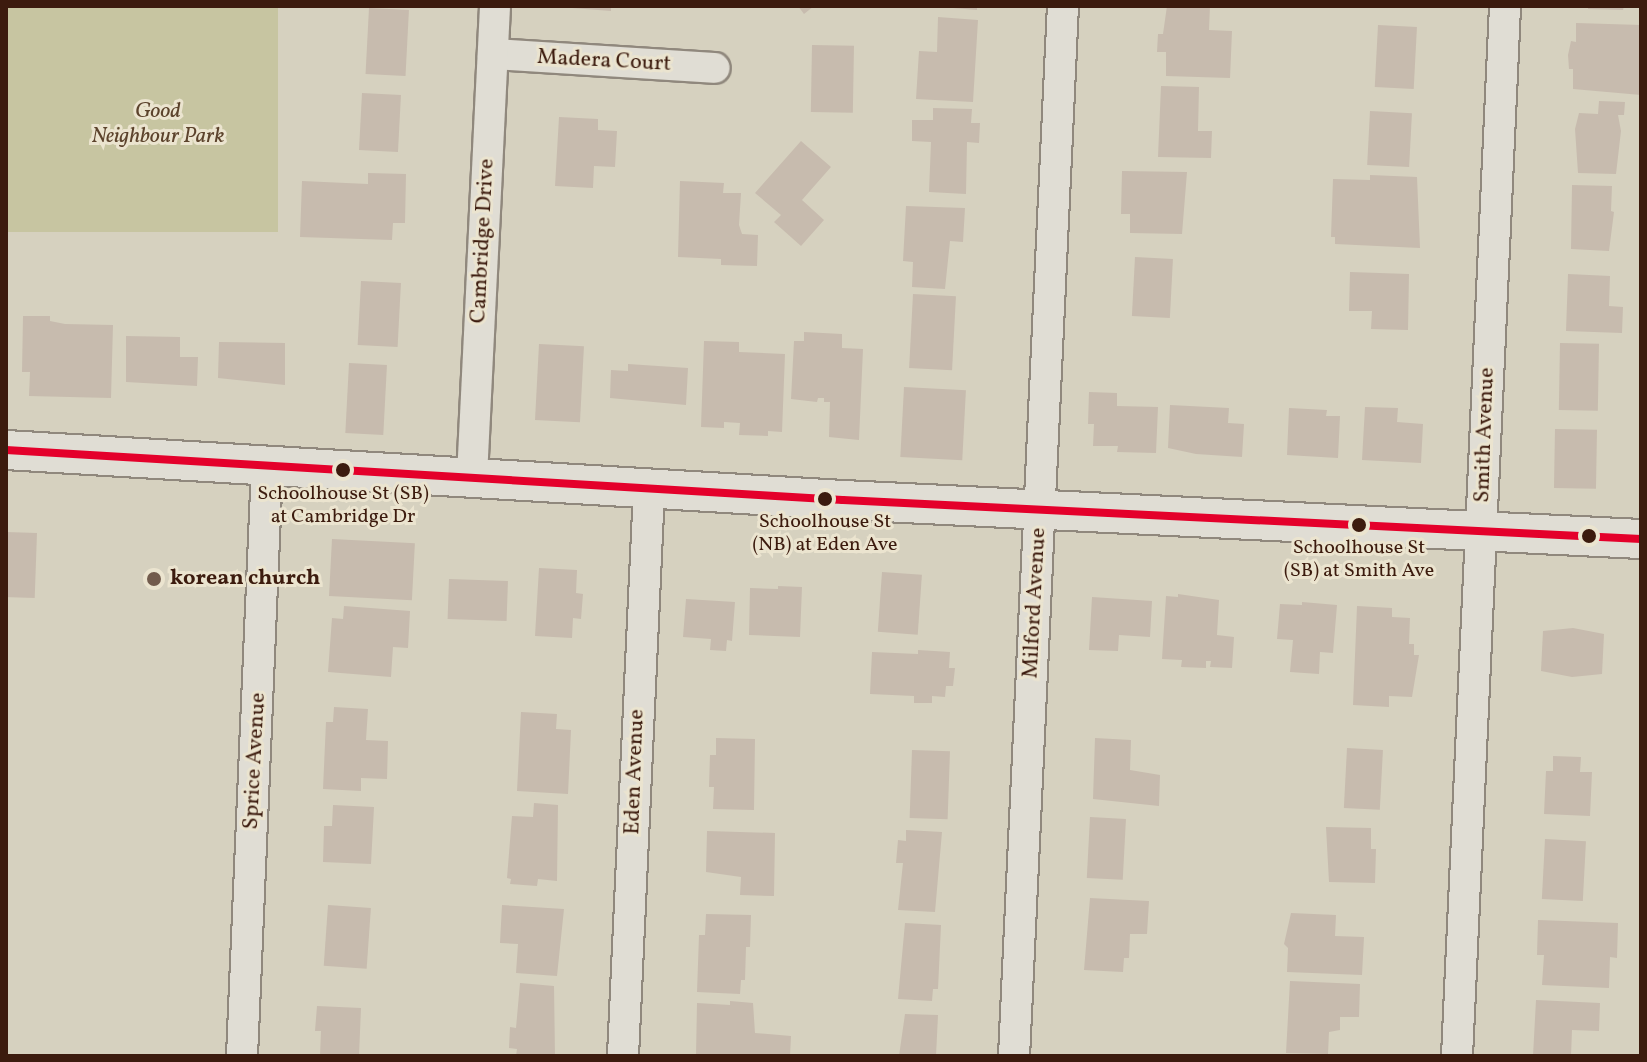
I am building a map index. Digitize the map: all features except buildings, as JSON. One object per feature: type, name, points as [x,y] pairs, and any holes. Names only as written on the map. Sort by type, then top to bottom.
[{"type":"street","name":"Cambridge Drive","points":[[472,477],[495,6]]},
{"type":"street","name":"Milford Avenue","points":[[1014,1056],[1063,6]]},
{"type":"street","name":"Smith Avenue","points":[[1457,1056],[1505,6]]},
{"type":"street","name":"Madera Court","points":[[493,54],[715,68]]},
{"type":"street","points":[[6,450],[649,489],[1641,539]]},
{"type":"street","name":"Sprice Avenue","points":[[242,1056],[267,466]]},
{"type":"street","name":"Eden Avenue","points":[[623,1056],[649,489]]},
{"type":"green space","name":"Good Neighbour Park","points":[[6,6],[278,6],[278,232],[6,232]]},
{"type":"transit line","points":[[6,450],[843,500],[1641,539]]},
{"type":"place","name":"Schoolhouse St (SB) at Cambridge Dr","points":[[343,470]]},
{"type":"place","name":"Schoolhouse St (NB) at Eden Ave","points":[[825,499]]},
{"type":"place","name":"Schoolhouse St (SB) at Smith Ave","points":[[1359,525]]},
{"type":"place","name":"korean church","points":[[154,579]]}]
